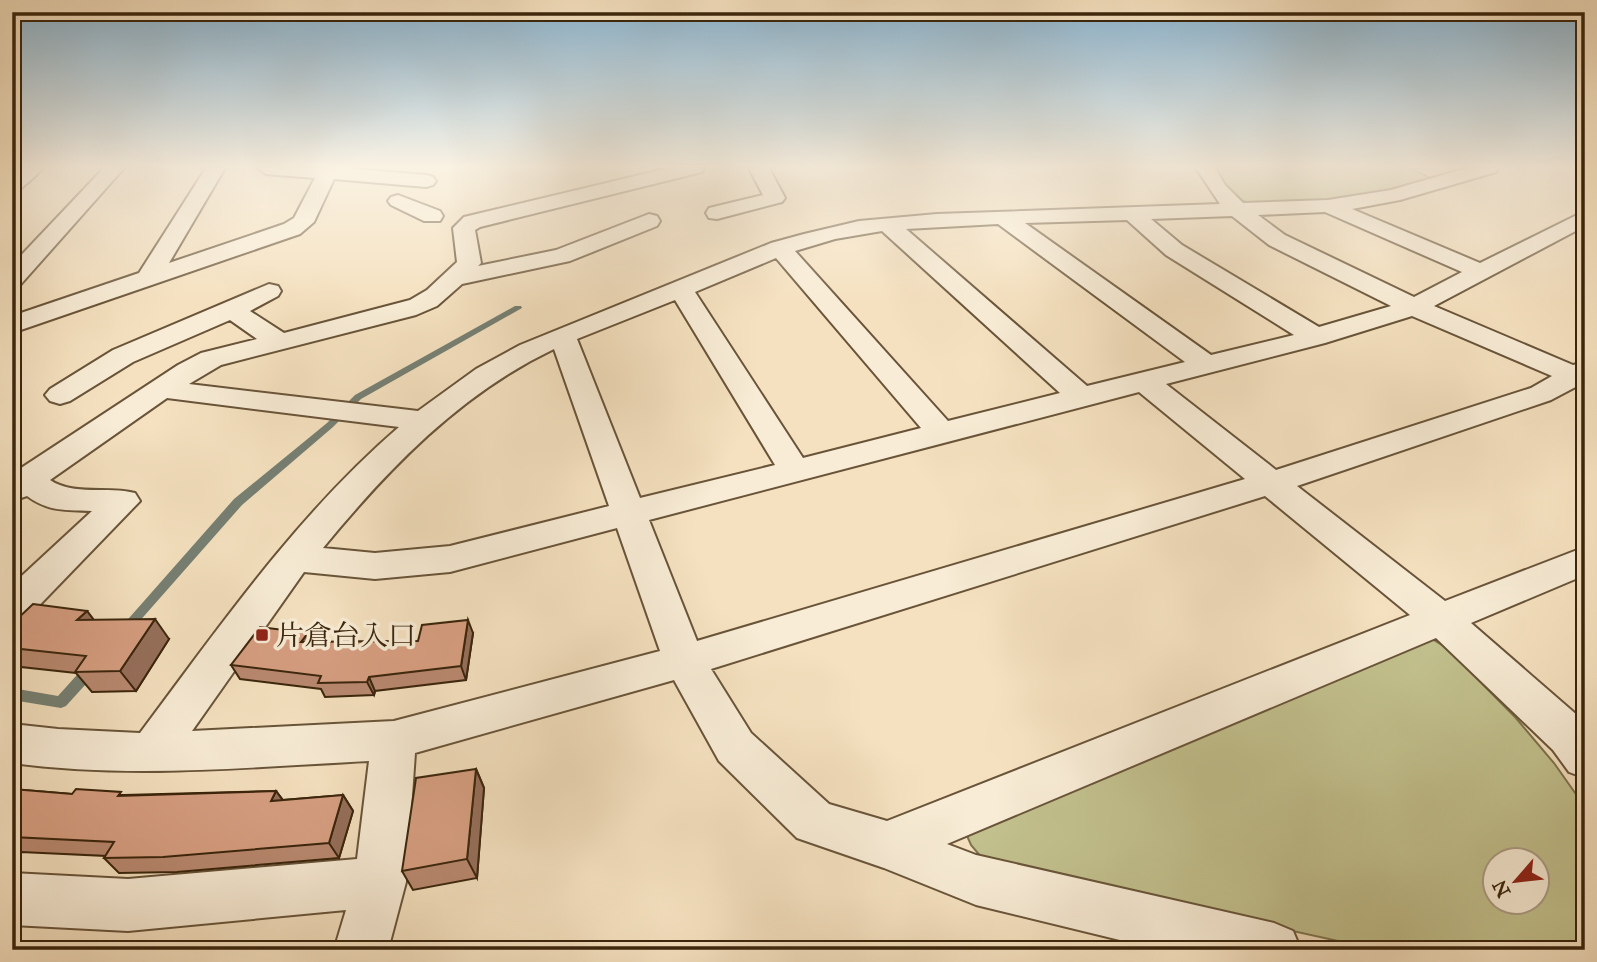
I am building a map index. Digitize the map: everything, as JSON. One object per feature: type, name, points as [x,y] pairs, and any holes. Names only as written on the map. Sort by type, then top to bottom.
[{"type":"street","points":[[12,279],[73,213]]},
{"type":"street","points":[[148,278],[188,213]]},
{"type":"street","points":[[12,325],[292,229],[303,222],[308,213]]},
{"type":"street","points":[[425,213],[432,216]]},
{"type":"street","points":[[21,485],[211,359],[415,308],[439,296],[469,263],[464,228],[472,222],[500,213]]},
{"type":"street","points":[[151,753],[293,558],[368,472],[421,421],[487,374],[563,337],[779,248],[833,233],[887,224],[1132,213],[1174,250],[1316,337]]},
{"type":"street","points":[[1242,213],[1277,240],[1414,307],[1580,373]]},
{"type":"street","points":[[1344,213],[1481,272]]},
{"type":"street","points":[[1002,217],[1207,365]]},
{"type":"street","points":[[453,279],[562,256],[649,221]]},
{"type":"street","points":[[887,224],[1083,398]]},
{"type":"street","points":[[293,558],[375,566],[450,559],[1145,382],[1316,337],[1414,307],[1578,226]]},
{"type":"street","points":[[779,248],[942,433]]},
{"type":"street","points":[[681,289],[795,471]]},
{"type":"street","points":[[60,394],[123,356],[232,310],[269,291]]},
{"type":"street","points":[[232,310],[279,342]]},
{"type":"street","points":[[563,337],[684,661],[735,747],[814,822],[887,845],[976,880],[1274,950]]},
{"type":"street","points":[[12,743],[58,750],[151,753],[394,740],[684,661],[1270,483],[1541,394],[1580,373]]},
{"type":"street","points":[[1145,382],[1440,618],[1569,736],[1585,758]]},
{"type":"street","points":[[162,389],[421,421]]},
{"type":"street","points":[[12,609],[124,500],[53,498],[21,485]]},
{"type":"street","points":[[887,845],[1585,560]]},
{"type":"street","points":[[361,950],[380,882],[394,740]]},
{"type":"street","points":[[12,899],[128,905],[380,882]]},
{"type":"shaded area","points":[[1432,639],[1447,648],[1515,717],[1554,763],[1585,807],[1585,950],[1379,950],[987,864],[971,845],[964,829]]},
{"type":"building","points":[[33,604],[87,611],[77,620],[155,619],[120,671],[75,672],[86,656],[12,648],[12,624]]},
{"type":"building","points":[[468,620],[461,666],[369,677],[367,682],[318,683],[321,676],[231,665],[260,627],[308,633],[301,642],[418,641],[422,625]]},
{"type":"building","points":[[476,769],[467,859],[402,871],[416,778]]},
{"type":"building","points":[[12,789],[72,794],[76,789],[121,792],[118,796],[276,791],[271,801],[343,795],[329,843],[163,857],[104,858],[114,842],[12,837]]},
{"type":"waterway","points":[[126,629],[238,502],[330,425],[358,397],[518,308]]},
{"type":"waterway","points":[[12,694],[61,702],[90,670]]},
{"type":"place","name":"片倉台入口","points":[[262,635]]}]
